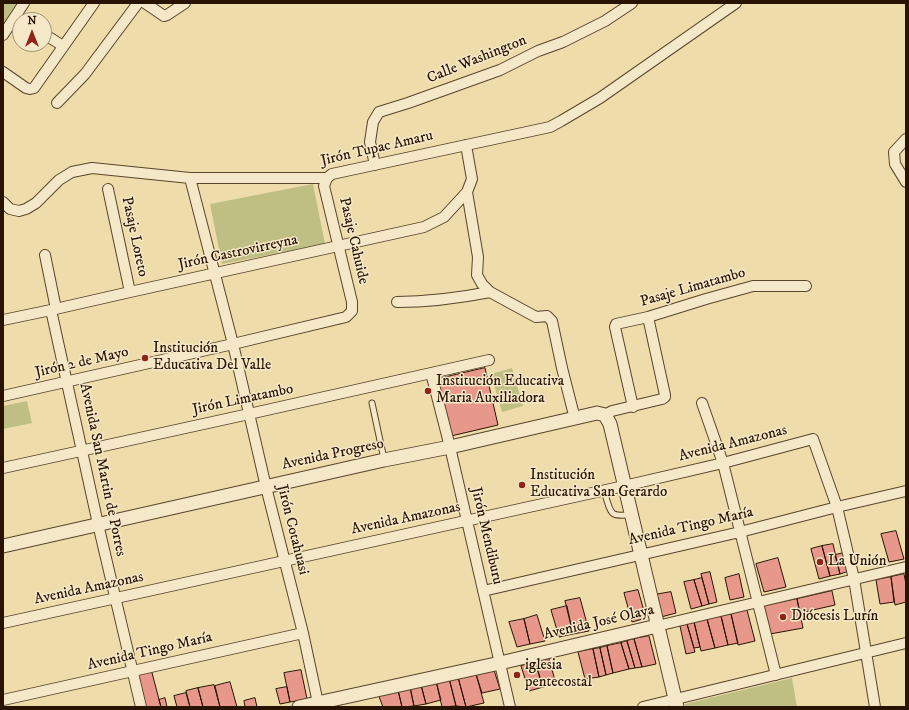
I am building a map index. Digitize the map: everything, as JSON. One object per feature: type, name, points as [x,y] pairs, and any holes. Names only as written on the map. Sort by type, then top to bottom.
[{"type":"street","points":[[3,72],[26,88],[34,88],[94,3]]},
{"type":"street","points":[[56,103],[85,74],[138,3]]},
{"type":"street","points":[[145,3],[164,16],[185,3]]},
{"type":"street","name":"Calle Washington","points":[[375,165],[370,142],[373,122],[379,112],[500,70],[563,42],[605,21],[632,3]]},
{"type":"street","name":"Jirón Tupac Amaru","points":[[3,202],[10,209],[19,211],[26,209],[36,203],[59,180],[72,172],[92,168],[190,178],[327,178],[332,174],[550,126],[562,121],[600,98],[736,3]]},
{"type":"street","points":[[3,34],[12,25]]},
{"type":"street","points":[[52,39],[63,46]]},
{"type":"street","points":[[906,139],[894,152],[895,164],[906,182]]},
{"type":"street","points":[[466,145],[472,179],[467,192],[478,257],[477,276],[490,292],[536,317],[547,316],[552,321],[575,419]]},
{"type":"street","name":"Jirón Cotahuasi","points":[[190,178],[233,344],[266,487],[303,633],[318,703]]},
{"type":"street","name":"Pasaje Cahuide","points":[[327,178],[324,186],[352,302],[352,311]]},
{"type":"street","name":"Pasaje Loreto","points":[[108,189],[130,292]]},
{"type":"street","name":"Jirón Castrovirreyna","points":[[3,320],[424,227],[444,217],[467,192]]},
{"type":"street","name":"Avenida San Martin de Porres","points":[[45,255],[67,382],[98,524],[115,598],[139,671],[137,681],[141,707]]},
{"type":"street","name":"Pasaje Limatambo","points":[[633,407],[615,327],[616,324],[648,317],[753,286],[806,286]]},
{"type":"street","points":[[397,302],[415,302],[470,296],[490,292]]},
{"type":"street","name":"Jirón 2 de Mayo","points":[[3,396],[346,317],[352,311]]},
{"type":"street","name":"Avenida Progreso","points":[[3,546],[597,413],[605,415],[612,411],[665,398],[666,395],[648,317]]},
{"type":"street","name":"Jirón Limatambo","points":[[3,468],[489,360]]},
{"type":"street","name":"Jirón Mendiburu","points":[[431,373],[450,447],[510,707]]},
{"type":"street","points":[[702,403],[723,463],[776,676]]},
{"type":"street","points":[[605,415],[610,424],[676,703]]},
{"type":"street","name":"Avenida Amazonas","points":[[3,623],[284,560],[604,491],[723,463],[813,439],[837,507]]},
{"type":"street","name":"Avenida Tingo María","points":[[483,591],[740,532],[906,491]]},
{"type":"street","points":[[837,507],[854,579],[875,707]]},
{"type":"street","name":"Avenida José Olaya","points":[[299,707],[500,663],[906,567]]},
{"type":"street","name":"Avenida Tingo María","points":[[3,700],[139,671],[303,633]]},
{"type":"street","points":[[643,707],[676,703],[866,652],[906,643]]},
{"type":"lane","points":[[372,403],[384,460]]},
{"type":"lane","points":[[604,491],[611,512],[618,515],[631,514]]},
{"type":"green space","points":[[3,3],[17,3],[3,25]]},
{"type":"green space","points":[[313,184],[325,244],[222,264],[210,204]]},
{"type":"green space","points":[[512,368],[523,406],[502,412],[491,374]]},
{"type":"green space","points":[[27,401],[32,423],[3,429],[3,406]]},
{"type":"green space","points":[[792,678],[797,707],[686,707],[685,704]]},
{"type":"building","points":[[485,368],[498,425],[451,436],[438,379]]},
{"type":"building","points":[[896,531],[904,559],[889,562],[881,534]]},
{"type":"building","points":[[833,544],[840,574],[830,576],[822,546]]},
{"type":"building","name":"La Unión","points":[[822,546],[830,576],[819,579],[811,549]]},
{"type":"building","points":[[844,553],[849,571],[840,574],[835,555]]},
{"type":"building","points":[[778,558],[786,587],[764,592],[756,564]]},
{"type":"building","points":[[710,572],[717,602],[709,604],[701,574]]},
{"type":"building","points":[[739,574],[744,597],[730,600],[725,578]]},
{"type":"building","points":[[904,574],[906,584],[906,602],[895,605],[891,577]]},
{"type":"building","points":[[891,577],[894,602],[880,604],[876,580]]},
{"type":"building","points":[[702,578],[709,604],[702,606],[694,580]]},
{"type":"building","points":[[694,580],[702,606],[691,609],[684,582]]},
{"type":"building","points":[[638,590],[646,618],[632,622],[624,593]]},
{"type":"building","points":[[832,591],[835,605],[800,613],[797,599]]},
{"type":"building","points":[[671,592],[676,613],[661,617],[654,595]]},
{"type":"building","points":[[580,598],[589,631],[573,634],[565,601]]},
{"type":"building","name":"Diócesis Lurín","points":[[797,599],[803,628],[770,634],[763,606]]},
{"type":"building","points":[[567,606],[573,634],[559,637],[551,610]]},
{"type":"building","points":[[747,610],[755,641],[738,645],[731,614]]},
{"type":"building","points":[[731,614],[738,643],[728,645],[721,616]]},
{"type":"building","points":[[537,615],[545,641],[530,644],[524,619]]},
{"type":"building","points":[[721,616],[728,645],[715,648],[707,619]]},
{"type":"building","points":[[524,619],[530,644],[517,647],[509,622]]},
{"type":"building","points":[[707,619],[715,648],[701,651],[694,622]]},
{"type":"building","points":[[694,622],[700,647],[694,648],[687,624]]},
{"type":"building","points":[[687,624],[695,652],[686,654],[680,626]]},
{"type":"building","points":[[649,636],[656,664],[642,667],[634,639]]},
{"type":"building","points":[[634,639],[642,667],[635,668],[627,641]]},
{"type":"building","points":[[627,641],[635,668],[629,669],[621,643]]},
{"type":"building","points":[[621,643],[629,669],[613,673],[607,646]]},
{"type":"building","points":[[607,646],[613,673],[606,675],[600,648]]},
{"type":"building","points":[[600,648],[606,675],[599,677],[593,649]]},
{"type":"building","points":[[593,649],[599,677],[585,679],[578,652]]},
{"type":"building","points":[[549,659],[556,684],[543,687],[535,662]]},
{"type":"building","points":[[535,662],[543,687],[529,691],[521,666]]},
{"type":"building","points":[[151,669],[161,707],[145,707],[138,674]]},
{"type":"building","points":[[301,670],[307,699],[290,702],[284,673]]},
{"type":"building","points":[[494,670],[500,689],[482,693],[476,674]]},
{"type":"building","points":[[476,674],[484,703],[466,707],[458,677]]},
{"type":"building","points":[[458,677],[466,707],[456,706],[449,678]]},
{"type":"building","points":[[449,678],[456,706],[442,707],[436,681]]},
{"type":"building","points":[[436,681],[441,700],[426,704],[421,685]]},
{"type":"building","points":[[230,682],[237,707],[220,707],[215,686]]},
{"type":"building","points":[[214,685],[220,707],[203,707],[198,688]]},
{"type":"building","points":[[421,685],[426,704],[414,706],[410,687]]},
{"type":"building","points":[[287,687],[290,702],[280,704],[276,689]]},
{"type":"building","points":[[410,687],[414,706],[402,707],[398,690]]},
{"type":"building","points":[[198,688],[203,707],[190,707],[186,691]]},
{"type":"building","points":[[398,690],[402,707],[383,707],[378,694]]},
{"type":"building","points":[[186,693],[190,707],[177,707],[174,696]]},
{"type":"building","points":[[165,698],[167,707],[161,707],[159,700]]},
{"type":"building","points":[[255,698],[257,707],[245,707],[244,701]]},
{"type":"place","name":"Institución Educativa Del Valle","points":[[145,358]]},
{"type":"place","name":"Institución Educativa Maria Auxiliadora","points":[[428,391]]},
{"type":"place","name":"Institución Educativa San Gerardo","points":[[522,485]]},
{"type":"place","name":"La Unión","points":[[820,562]]},
{"type":"place","name":"Diócesis Lurín","points":[[783,617]]},
{"type":"place","name":"iglesia pentecostal","points":[[517,675]]}]
